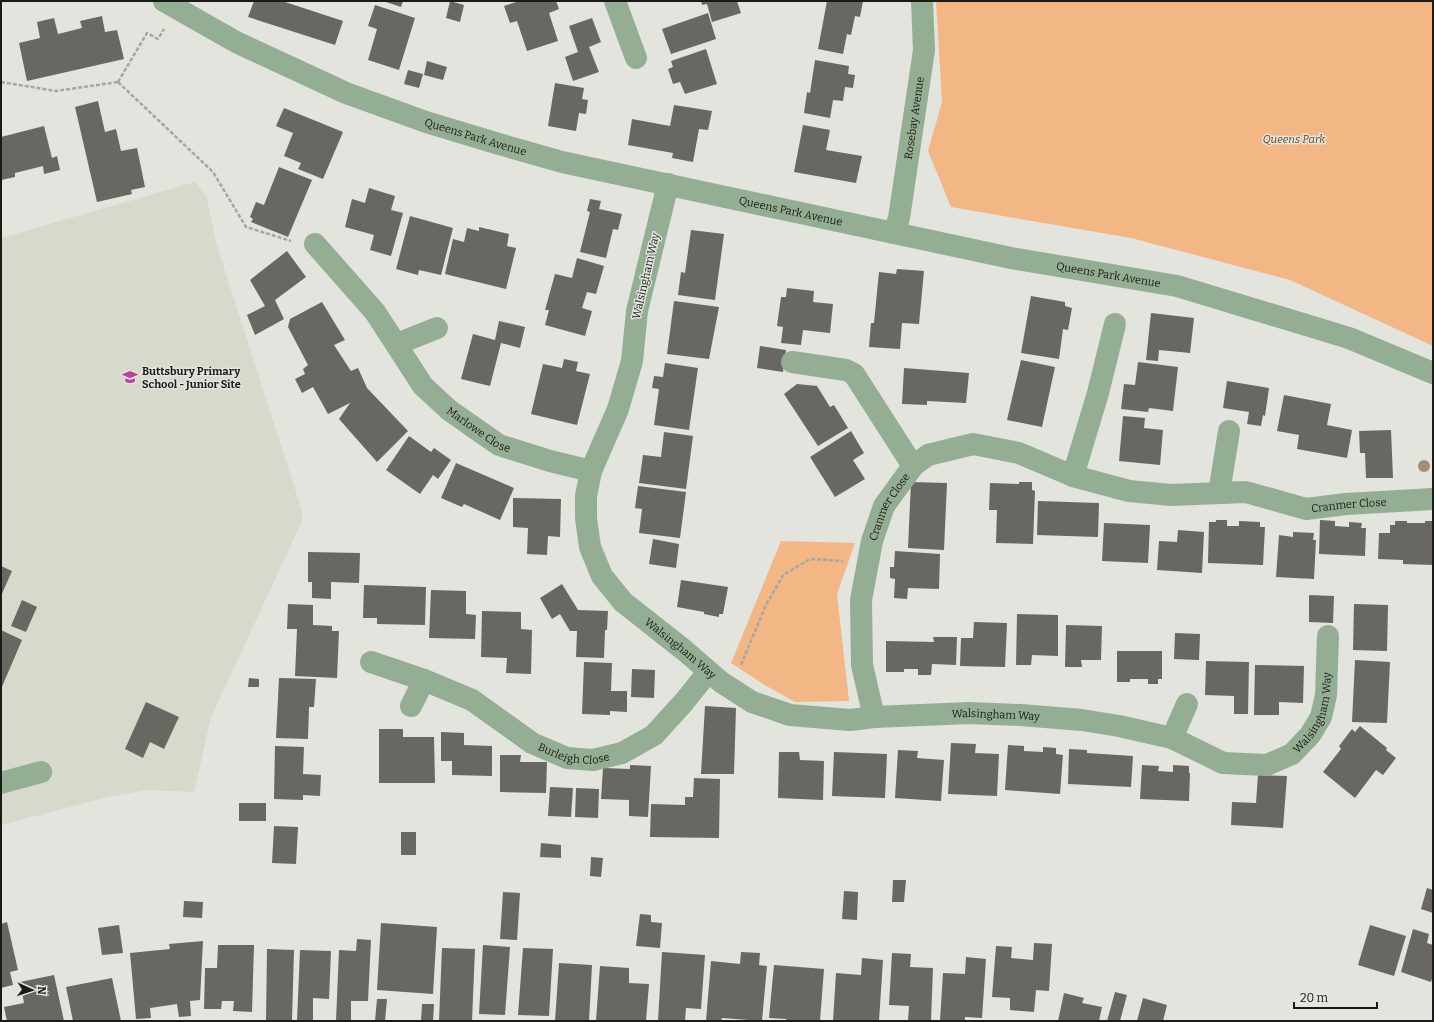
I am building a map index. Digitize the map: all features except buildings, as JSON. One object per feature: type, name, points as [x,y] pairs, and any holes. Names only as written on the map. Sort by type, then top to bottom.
[{"type":"street","points":[[615,1],[636,58]]},
{"type":"street","name":"Rosebay Avenue","points":[[894,233],[899,218],[924,50],[922,1]]},
{"type":"street","name":"Queens Park Avenue","points":[[171,5],[236,42],[346,93],[426,122],[498,144],[562,162],[1011,258],[1177,286],[1349,338],[1433,373]]},
{"type":"street","name":"Walsingham Way","points":[[668,184],[637,311],[632,361],[618,409],[590,471],[586,496],[586,518],[590,547],[602,576],[623,602],[684,650],[708,672],[732,689],[752,702],[790,715],[838,719],[969,713],[1021,715],[1098,722],[1172,738],[1223,763],[1267,765],[1292,754],[1310,735],[1321,717],[1326,696],[1328,636]]},
{"type":"street","name":"Marlowe Close","points":[[315,244],[375,312],[423,386],[449,410],[499,445],[550,461],[590,471]]},
{"type":"street","points":[[1073,476],[1098,393],[1115,324]]},
{"type":"street","points":[[397,344],[437,328]]},
{"type":"street","points":[[792,362],[846,370],[854,374],[913,466]]},
{"type":"street","points":[[1219,492],[1229,431]]},
{"type":"street","name":"Cranmer Close","points":[[874,717],[862,665],[861,600],[872,541],[884,506],[913,466],[928,455],[973,444],[1019,453],[1073,476],[1129,491],[1171,495],[1246,492],[1306,509],[1346,504],[1433,499]]},
{"type":"street","name":"Burleigh Close","points":[[371,662],[424,680],[472,700],[532,743],[567,758],[593,760],[622,753],[654,735],[684,702],[708,672]]},
{"type":"street","points":[[411,706],[424,680]]},
{"type":"street","points":[[1172,738],[1187,704]]},
{"type":"street","points":[[1,782],[41,772]]},
{"type":"path","points":[[118,82],[147,33],[158,39],[171,5]]},
{"type":"path","points":[[1,82],[56,91],[118,82]]},
{"type":"path","points":[[118,82],[213,172],[246,227],[288,241],[315,244]]},
{"type":"path","points":[[732,689],[765,607],[782,575],[810,559],[868,562]]},
{"type":"shaded area","name":"Buttsbury Primary School - Junior Site","points":[[195,182],[207,198],[216,243],[302,511],[302,521],[211,717],[194,792],[147,790],[108,797],[1,825],[1,238]]},
{"type":"green space","name":"Queens Park","points":[[936,1],[1433,1],[1433,346],[1290,280],[1131,238],[951,207],[928,151],[942,102]]},
{"type":"green space","points":[[781,541],[855,543],[837,594],[849,701],[795,702],[763,684],[731,663]]},
{"type":"place","name":"Buttsbury Primary School - Junior Site","points":[[130,377]]}]
